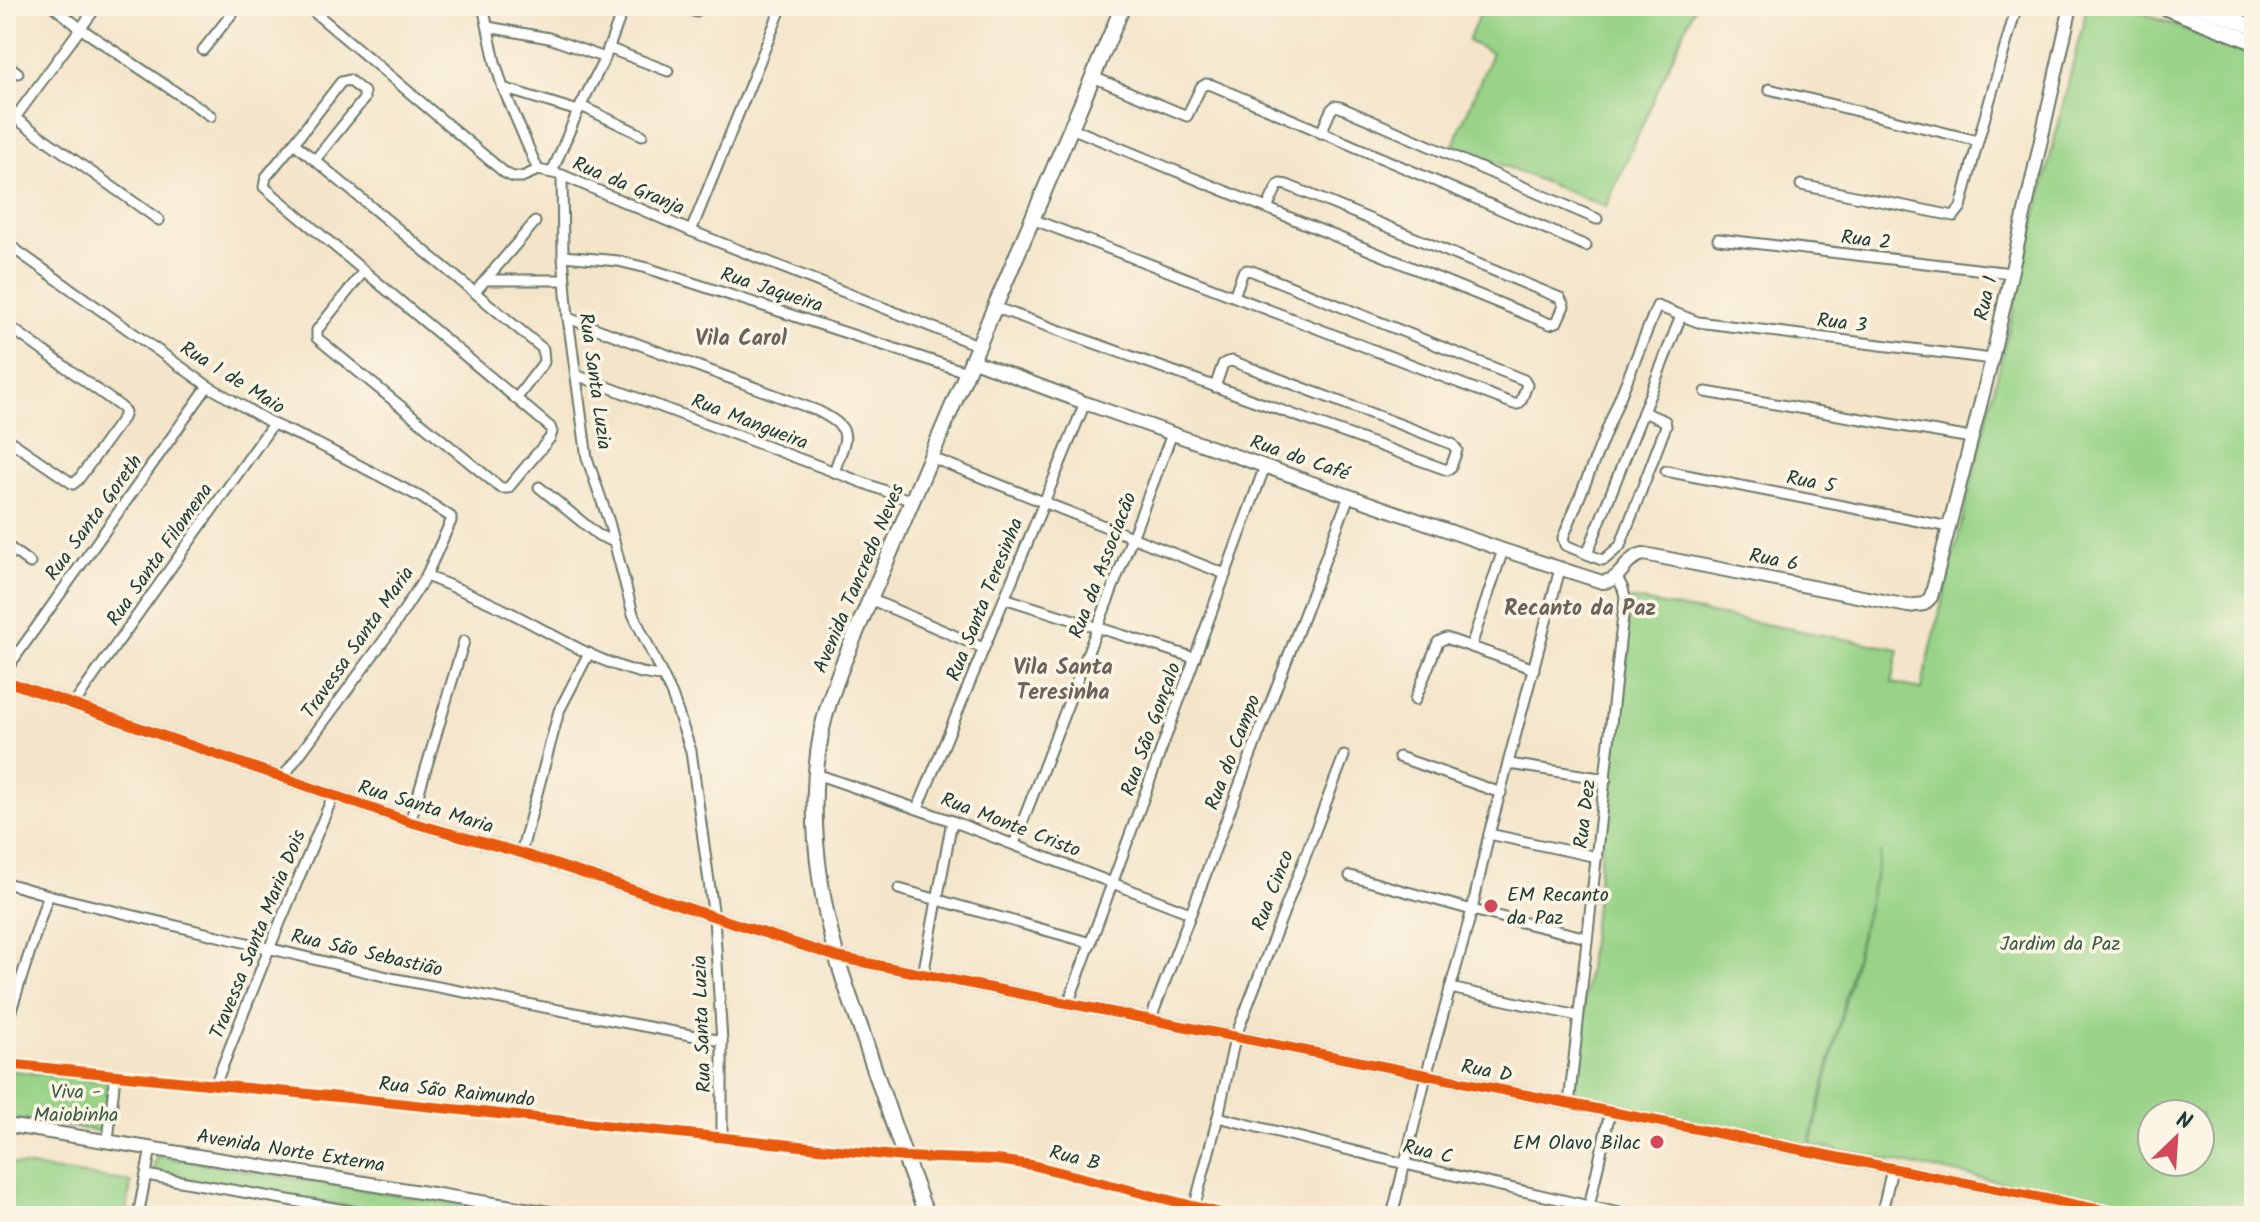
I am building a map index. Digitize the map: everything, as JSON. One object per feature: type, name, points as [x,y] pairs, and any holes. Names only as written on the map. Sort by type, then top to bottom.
[{"type":"main road","name":"Avenida Tancredo Neves","points":[[925,1216],[837,957],[820,877],[815,819],[816,774],[822,730],[833,690],[870,599],[1123,6]]},
{"type":"main road","name":"Rua 1","points":[[1931,597],[1992,359],[2071,6]]},
{"type":"main road","points":[[2161,6],[2254,42]]},
{"type":"main road","points":[[2199,6],[2254,27]]},
{"type":"main road","name":"Rua do Café","points":[[968,366],[1085,403],[1560,569],[1602,582],[1610,582],[1617,577]]},
{"type":"main road","name":"Rua 6","points":[[1617,577],[1631,558],[1644,554],[1908,606],[1924,604],[1931,597]]},
{"type":"main road","name":"Avenida Norte Externa","points":[[6,1125],[568,1216]]},
{"type":"street","points":[[53,6],[80,28],[211,116]]},
{"type":"street","points":[[6,130],[97,6]]},
{"type":"street","points":[[203,50],[238,6]]},
{"type":"street","name":"Rua da Granja","points":[[307,6],[505,173],[513,177],[522,177],[538,170],[557,174],[977,345]]},
{"type":"street","points":[[483,6],[503,88],[538,170]]},
{"type":"street","points":[[557,174],[580,108],[607,53],[624,6]]},
{"type":"street","points":[[680,6],[696,12]]},
{"type":"street","points":[[691,231],[782,6]]},
{"type":"street","points":[[1801,185],[1954,216],[1961,207],[2017,6]]},
{"type":"street","points":[[488,27],[549,38],[668,71]]},
{"type":"street","points":[[6,64],[18,73]]},
{"type":"street","points":[[1093,77],[1187,116],[1201,87],[1212,85],[1586,246]]},
{"type":"street","points":[[315,160],[364,99],[364,92],[349,80],[341,82],[266,177],[264,187],[550,427],[550,438],[508,488],[504,489],[317,338],[317,330],[364,271]]},
{"type":"street","points":[[503,88],[580,108],[642,135]]},
{"type":"street","points":[[1769,89],[1978,141]]},
{"type":"street","points":[[1321,133],[1331,110],[1335,106],[1340,107],[1597,219]]},
{"type":"street","points":[[15,118],[159,220]]},
{"type":"street","points":[[1071,128],[1550,324],[1557,322],[1564,306],[1560,298],[1287,185],[1277,187],[1267,208]]},
{"type":"street","points":[[294,143],[543,349],[544,362],[516,399]]},
{"type":"street","name":"Rua Santa Luzia","points":[[557,174],[568,318],[587,458],[609,522],[633,614],[663,676],[691,751],[714,918],[722,1041],[722,1138]]},
{"type":"street","points":[[1032,219],[1514,404],[1521,401],[1527,385],[1524,380],[1252,271],[1243,272],[1234,296]]},
{"type":"street","points":[[475,292],[535,222]]},
{"type":"street","name":"Rua 2","points":[[1718,239],[2011,273]]},
{"type":"street","name":"Rua 1 de Maio","points":[[6,243],[208,386],[273,424],[422,498],[448,513],[451,521]]},
{"type":"street","name":"Rua Jaqueira","points":[[563,256],[618,261],[647,268],[968,366]]},
{"type":"street","points":[[485,280],[565,280]]},
{"type":"street","points":[[994,307],[1215,387],[1447,470],[1457,450],[1452,444],[1232,361],[1223,364],[1215,387]]},
{"type":"street","name":"Rua 3","points":[[1587,554],[1565,545],[1563,538],[1654,308],[1660,307],[1685,318],[1992,359]]},
{"type":"street","points":[[568,318],[818,411],[836,421],[844,429],[846,437],[834,472]]},
{"type":"street","points":[[1643,412],[1665,421],[1666,426],[1620,546],[1605,559],[1587,554],[1643,412],[1685,318]]},
{"type":"street","points":[[6,324],[125,412],[73,484],[6,438]]},
{"type":"street","name":"Rua Mangueira","points":[[576,375],[912,501]]},
{"type":"street","name":"Rua Santa Goreth","points":[[6,670],[208,386]]},
{"type":"street","points":[[1706,392],[1971,438]]},
{"type":"street","name":"Rua Santa Teresinha","points":[[918,808],[1085,403]]},
{"type":"street","name":"Rua Santa Filomena","points":[[74,704],[273,424]]},
{"type":"street","name":"Rua da Associacão","points":[[1014,844],[1172,434]]},
{"type":"street","points":[[930,457],[1225,574]]},
{"type":"street","name":"Rua São Gonçalo","points":[[1068,1004],[1265,466]]},
{"type":"street","name":"Rua 5","points":[[1666,471],[1949,527]]},
{"type":"street","points":[[539,487],[598,535],[612,541]]},
{"type":"street","name":"Rua do Campo","points":[[1150,1021],[1349,496]]},
{"type":"street","name":"Travessa Santa Maria","points":[[283,777],[358,678],[426,576],[451,521]]},
{"type":"street","points":[[6,545],[30,563]]},
{"type":"street","points":[[1471,646],[1503,550]]},
{"type":"street","points":[[1392,1216],[1560,569]]},
{"type":"street","points":[[426,576],[508,611],[589,653],[640,673],[663,676]]},
{"type":"street","name":"Rua Dez","points":[[1569,1104],[1625,597],[1617,577]]},
{"type":"street","points":[[1004,598],[1195,658]]},
{"type":"street","points":[[870,599],[983,648]]},
{"type":"street","points":[[1415,700],[1438,642],[1442,639],[1534,669]]},
{"type":"street","points":[[410,822],[464,641]]},
{"type":"street","points":[[521,853],[559,711],[589,653]]},
{"type":"street","name":"Rua Santa Maria","points":[[6,681],[410,822],[521,853],[837,957]]},
{"type":"street","name":"Rua Cinco","points":[[1193,1211],[1235,1038],[1344,756]]},
{"type":"street","points":[[1399,757],[1501,793]]},
{"type":"street","points":[[1509,764],[1606,779]]},
{"type":"street","name":"Rua Monte Cristo","points":[[816,774],[918,808],[1190,913]]},
{"type":"street","name":"Travessa Santa Maria Dois","points":[[215,1085],[333,796]]},
{"type":"street","points":[[923,975],[952,821]]},
{"type":"street","points":[[1489,834],[1597,857]]},
{"type":"street","points":[[1350,876],[1587,938]]},
{"type":"street","name":"Rua São Sebastião","points":[[6,883],[396,979],[722,1041]]},
{"type":"street","points":[[899,889],[1091,943]]},
{"type":"street","points":[[6,1026],[48,895]]},
{"type":"street","name":"Rua D","points":[[837,957],[1892,1169],[2076,1210],[2131,1216]]},
{"type":"street","points":[[1450,988],[1578,1016]]},
{"type":"street","name":"Rua São Raimundo","points":[[6,1064],[904,1157]]},
{"type":"street","points":[[108,1141],[115,1075]]},
{"type":"street","points":[[1588,1211],[1610,1112]]},
{"type":"street","name":"Rua C","points":[[1218,1117],[1588,1211],[1632,1216]]},
{"type":"street","points":[[138,1216],[151,1148]]},
{"type":"street","name":"Rua B","points":[[904,1157],[997,1160],[1032,1165],[1193,1211],[1232,1216]]},
{"type":"street","points":[[1881,1216],[1892,1169]]},
{"type":"street","points":[[146,1175],[379,1216]]},
{"type":"green space","points":[[1483,6],[1695,6],[1606,207],[1453,145],[1492,53],[1468,41]]},
{"type":"green space","name":"Jardim da Paz","points":[[2087,6],[2125,6],[2254,56],[2254,1216],[2176,1216],[1811,1145],[1881,852],[1809,1146],[1573,1100],[1630,599],[1899,649],[1892,683],[1921,689]]},
{"type":"green space","name":"Viva - Maiobinha","points":[[6,1070],[110,1082],[105,1132],[6,1117]]},
{"type":"green space","points":[[156,1156],[527,1216],[407,1216],[153,1173]]},
{"type":"green space","points":[[6,1163],[131,1182],[126,1216],[6,1216]]},
{"type":"cycle path","points":[[6,681],[410,822],[521,853],[837,957],[2131,1216]]},
{"type":"cycle path","points":[[6,1064],[904,1157],[997,1160],[1032,1165],[1232,1216]]},
{"type":"place","name":"EM Recanto da Paz","points":[[1491,906]]},
{"type":"place","name":"EM Olavo Bilac","points":[[1657,1142]]},
{"type":"district","name":"Vila Carol","points":[[741,337]]},
{"type":"district","name":"Recanto da Paz","points":[[1580,607]]},
{"type":"district","name":"Vila Santa Teresinha","points":[[1063,678]]}]
